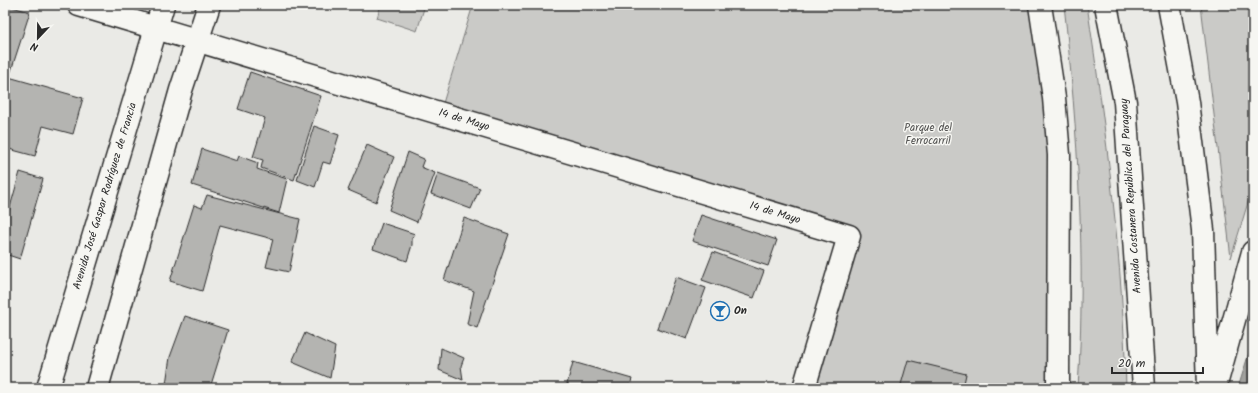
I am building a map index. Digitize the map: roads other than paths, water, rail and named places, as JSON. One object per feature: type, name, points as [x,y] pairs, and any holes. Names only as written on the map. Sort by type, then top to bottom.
[{"type":"main road","name":"14 de Mayo","points":[[79,5],[849,236],[804,388]]},
{"type":"main road","name":"Avenida José Gaspar Rodríguez de Francia","points":[[48,388],[163,5]]},
{"type":"main road","points":[[97,388],[181,90],[209,5]]},
{"type":"main road","points":[[1040,5],[1054,98],[1059,155],[1058,388]]},
{"type":"main road","name":"Avenida Costanera República del Paraguay","points":[[1106,5],[1125,102],[1144,388]]},
{"type":"main road","points":[[1169,5],[1187,102],[1203,230],[1208,388]]},
{"type":"main road","points":[[1215,388],[1253,252]]},
{"type":"place","name":"On","points":[[720,311]]},
{"type":"park label","name":"Parque del Ferrocarril","points":[[928,134]]}]
